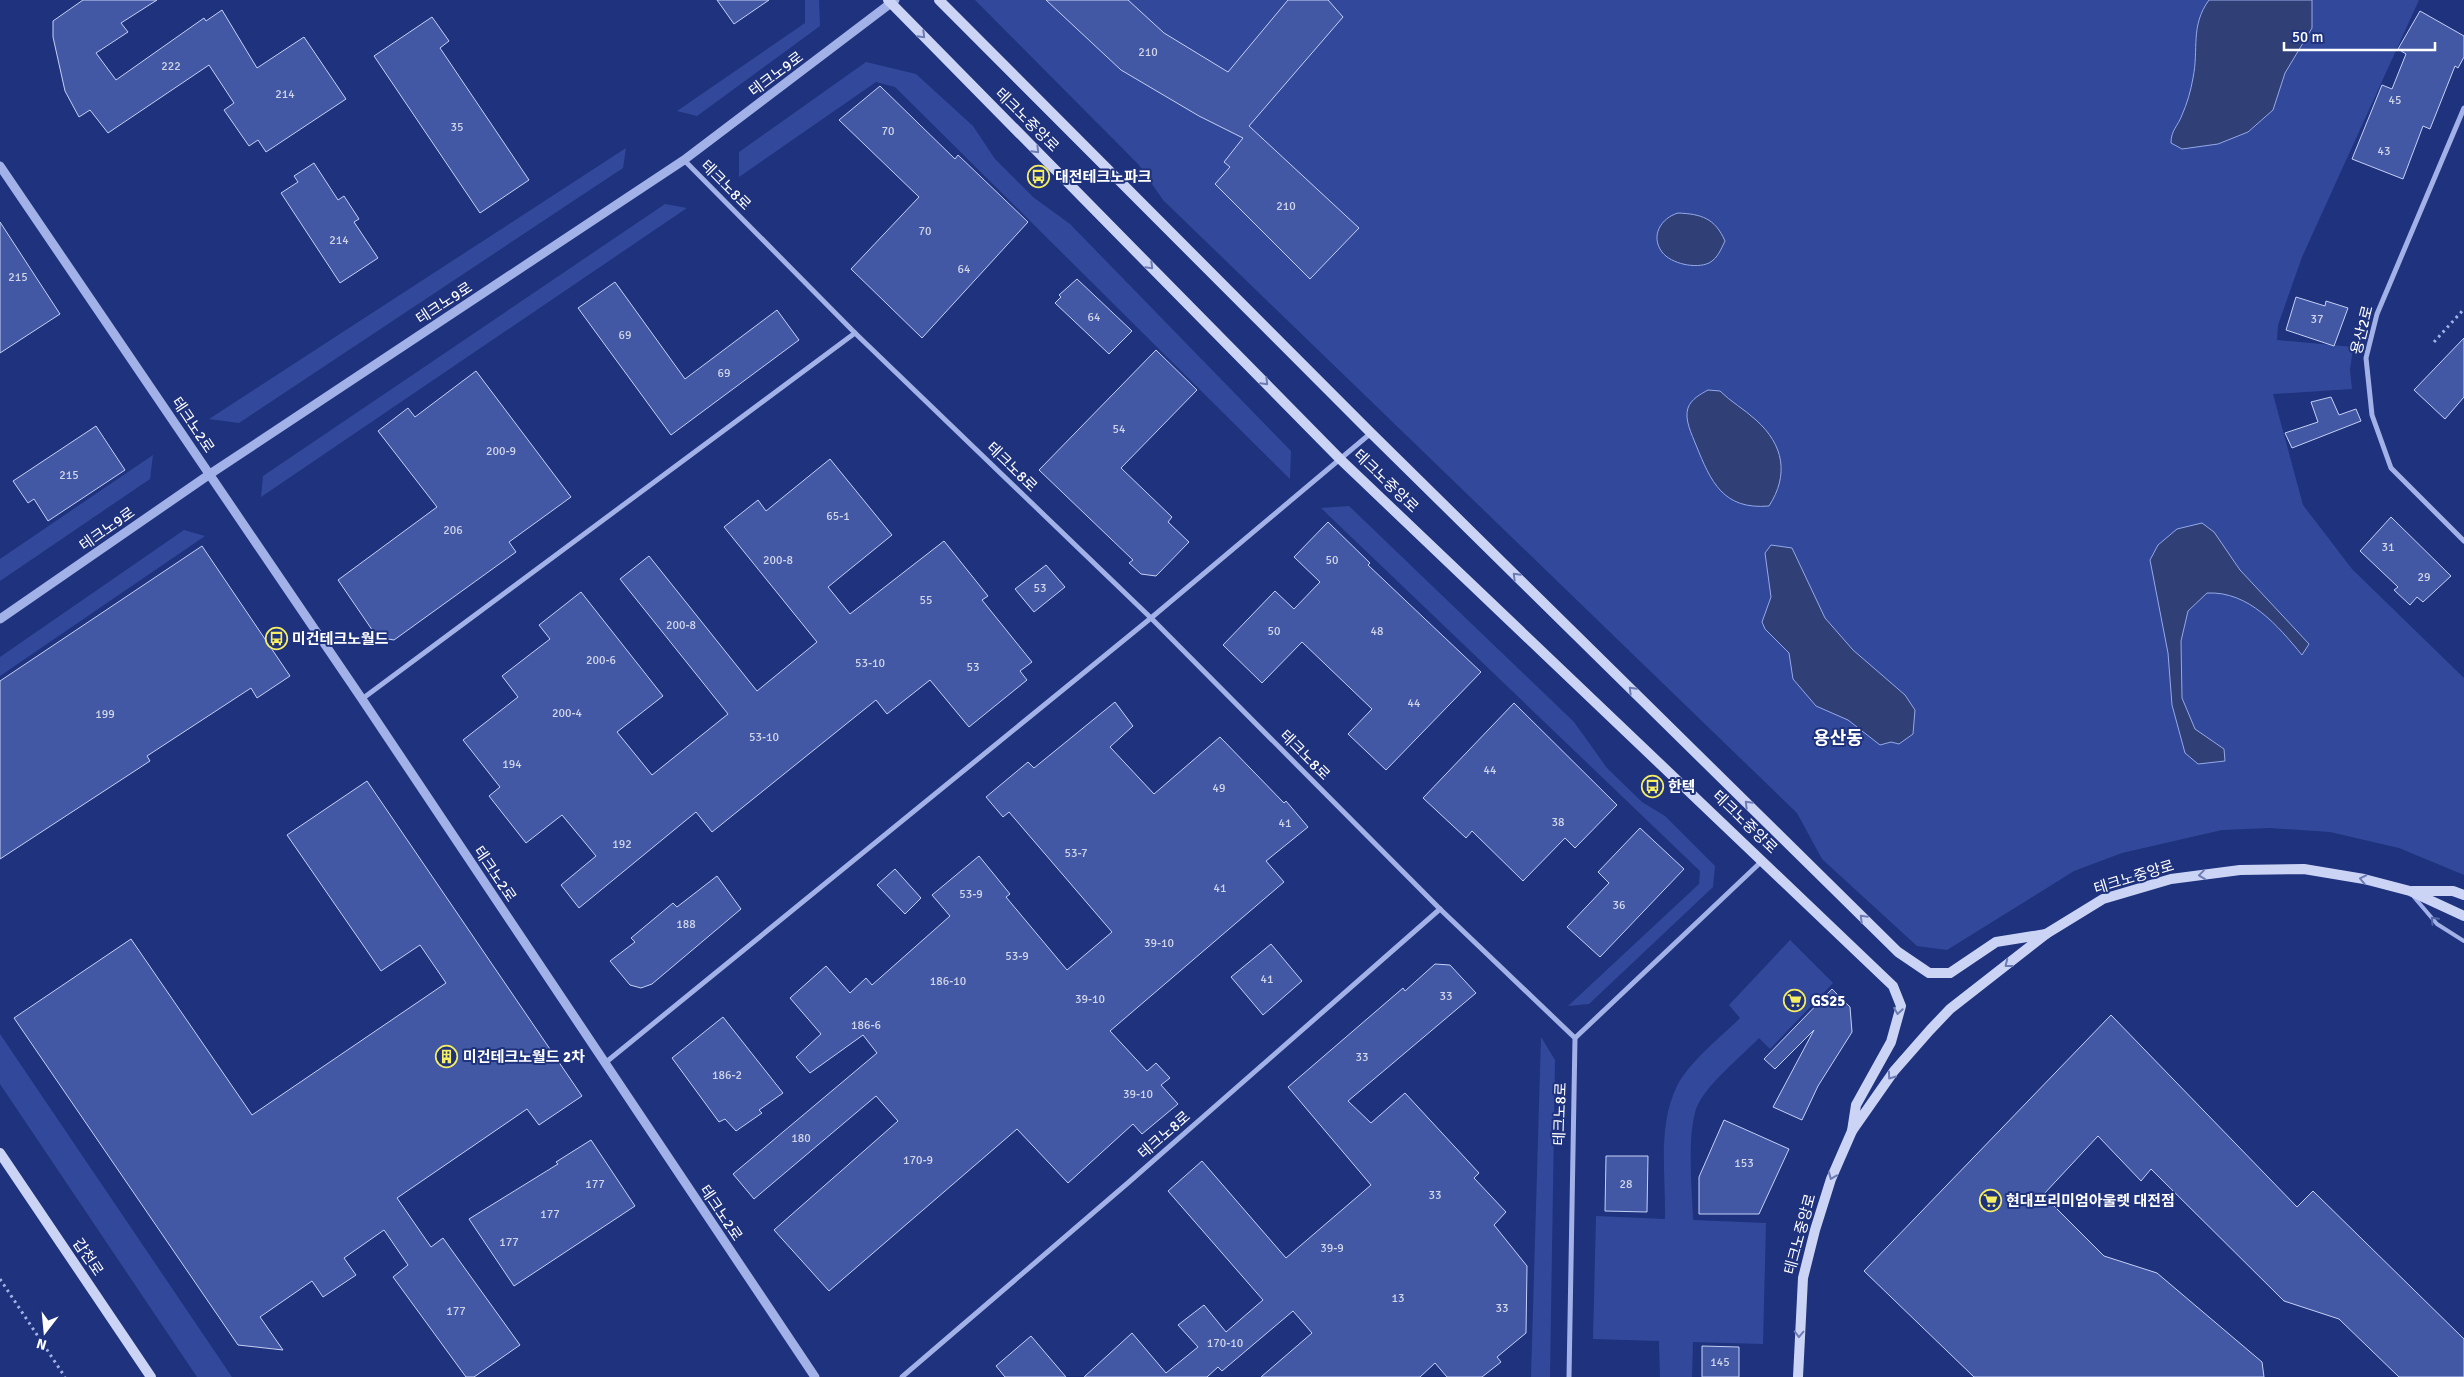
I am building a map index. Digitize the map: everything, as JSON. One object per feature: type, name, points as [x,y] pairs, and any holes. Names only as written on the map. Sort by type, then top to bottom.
[{"type":"main road","name":"테크노중앙로","points":[[939,0],[1371,433],[1898,952],[1929,973],[1950,973],[1996,942],[2046,934]]},
{"type":"main road","name":"테크노중앙로","points":[[891,1],[1340,459],[1763,860],[1893,986],[1901,1006],[1891,1042],[1856,1105],[1852,1131]]},
{"type":"main road","name":"테크노중앙로","points":[[1798,1377],[1803,1278],[1814,1230],[1831,1178],[1852,1131],[1894,1071],[1950,1009],[2046,934],[2103,899],[2171,878],[2240,870],[2304,869],[2364,879],[2410,891],[2464,916]]},
{"type":"main road","points":[[2410,891],[2453,891],[2464,895]]},
{"type":"main road","name":"갑천로","points":[[0,1153],[151,1377]]},
{"type":"street","name":"테크노9로","points":[[0,619],[210,474],[684,160],[891,1]]},
{"type":"street","name":"용산2로","points":[[2464,108],[2377,314],[2366,358],[2368,392],[2372,415],[2391,468],[2464,541]]},
{"type":"street","name":"테크노8로","points":[[684,160],[855,333],[1151,618],[1440,909],[1575,1038],[1569,1377]]},
{"type":"street","name":"테크노2로","points":[[0,166],[362,699],[604,1064],[815,1377]]},
{"type":"street","points":[[362,699],[855,333]]},
{"type":"street","points":[[604,1064],[1151,618],[1371,433]]},
{"type":"street","points":[[1575,1038],[1763,860]]},
{"type":"street","name":"테크노8로","points":[[902,1377],[1129,1182],[1440,909]]},
{"type":"lane","points":[[2410,891],[2437,924],[2464,941]]},
{"type":"path","points":[[2434,342],[2464,309]]},
{"type":"path","points":[[0,1279],[66,1377]]},
{"type":"shaded area","points":[[805,0],[819,0],[820,26],[697,116],[677,111],[805,23]]},
{"type":"shaded area","points":[[975,0],[2419,0],[2302,257],[2278,325],[2277,340],[2353,347],[2350,370],[2352,389],[2273,394],[2303,505],[2352,569],[2464,678],[2464,875],[2399,848],[2330,832],[2270,828],[2222,830],[2122,853],[2074,871],[1947,950],[1917,946],[1822,859],[1797,813],[1163,200],[1139,165]]},
{"type":"shaded area","points":[[2209,0],[2312,0],[2312,28],[2285,73],[2273,110],[2248,132],[2218,144],[2182,149],[2171,143],[2171,139],[2173,131],[2184,111],[2190,92],[2195,67],[2197,28],[2199,19]]},
{"type":"shaded area","points":[[866,62],[916,74],[973,126],[995,159],[1033,197],[1070,224],[1291,451],[1290,479],[895,87],[876,82],[739,177],[739,152]]},
{"type":"shaded area","points":[[626,148],[623,168],[239,423],[209,419]]},
{"type":"shaded area","points":[[665,204],[687,208],[261,497],[263,476]]},
{"type":"shaded area","points":[[1678,213],[1700,216],[1717,227],[1725,241],[1715,259],[1704,265],[1697,266],[1671,260],[1662,252],[1657,240],[1659,228],[1672,215]]},
{"type":"shaded area","points":[[1708,390],[1720,391],[1756,420],[1773,440],[1778,450],[1781,472],[1779,483],[1769,506],[1753,506],[1730,498],[1721,491],[1707,471],[1691,432],[1687,412],[1691,402]]},
{"type":"shaded area","points":[[153,455],[150,479],[0,581],[0,559]]},
{"type":"shaded area","points":[[1349,506],[1574,722],[1607,768],[1642,802],[1665,816],[1715,866],[1713,887],[1589,1004],[1568,1006],[1699,884],[1700,871],[1321,508]]},
{"type":"shaded area","points":[[2202,523],[2214,532],[2240,570],[2309,644],[2302,655],[2261,612],[2236,598],[2222,594],[2207,593],[2188,611],[2181,641],[2182,698],[2195,729],[2224,749],[2225,761],[2198,764],[2185,753],[2172,705],[2168,653],[2150,560],[2158,545],[2177,529]]},
{"type":"shaded area","points":[[184,530],[205,536],[0,676],[0,657]]},
{"type":"shaded area","points":[[1771,545],[1792,548],[1825,618],[1853,650],[1905,695],[1915,710],[1913,734],[1899,744],[1891,742],[1880,745],[1848,720],[1816,706],[1793,679],[1789,653],[1765,629],[1762,622],[1771,597],[1765,553]]},
{"type":"shaded area","points":[[1790,940],[1833,983],[1770,1049],[1759,1038],[1715,1081],[1707,1090],[1696,1109],[1692,1134],[1693,1220],[1766,1223],[1763,1344],[1693,1342],[1692,1377],[1660,1377],[1659,1341],[1593,1339],[1596,1216],[1665,1219],[1665,1134],[1671,1102],[1677,1086],[1697,1059],[1740,1018],[1729,1005]]},
{"type":"shaded area","points":[[0,1034],[232,1377],[197,1377],[0,1084]]},
{"type":"shaded area","points":[[1541,1037],[1555,1060],[1550,1377],[1531,1377]]},
{"type":"building","points":[[83,0],[157,0],[121,23],[128,32],[96,53],[116,80],[204,18],[206,21],[222,10],[257,68],[304,37],[346,99],[266,152],[258,140],[249,146],[224,110],[234,103],[209,65],[108,133],[90,110],[79,117],[65,91],[53,37],[53,21]]},
{"type":"building","points":[[717,0],[769,0],[734,24]]},
{"type":"building","points":[[1046,0],[1128,0],[1164,33],[1228,72],[1288,0],[1328,0],[1343,17],[1249,126],[1359,228],[1310,279],[1215,184],[1230,167],[1224,162],[1243,138],[1199,116],[1121,70]]},
{"type":"building","points":[[2420,11],[2464,36],[2464,57],[2458,68],[2455,66],[2430,129],[2423,126],[2403,179],[2352,159],[2382,85],[2392,89],[2406,54],[2398,49]]},
{"type":"building","points":[[432,17],[449,41],[440,48],[529,180],[480,213],[374,56]]},
{"type":"building","points":[[880,86],[955,159],[958,155],[1028,222],[922,338],[851,269],[919,197],[839,120]]},
{"type":"building","points":[[314,163],[338,200],[344,196],[359,219],[354,222],[378,258],[340,283],[281,193],[298,182],[294,176]]},
{"type":"building","points":[[0,222],[60,314],[0,353]]},
{"type":"building","points":[[1077,279],[1132,331],[1109,354],[1055,303],[1061,297],[1059,295]]},
{"type":"building","points":[[615,282],[685,379],[777,310],[799,340],[671,435],[578,308]]},
{"type":"building","points":[[2296,297],[2325,306],[2326,301],[2348,308],[2334,346],[2286,330]]},
{"type":"building","points":[[2464,338],[2464,397],[2445,419],[2414,390]]},
{"type":"building","points":[[1156,350],[1197,390],[1121,468],[1172,517],[1168,522],[1189,542],[1156,576],[1141,574],[1129,563],[1133,560],[1039,470]]},
{"type":"building","points":[[476,371],[571,497],[509,542],[516,552],[394,640],[377,637],[338,580],[437,507],[378,431],[408,408],[415,417]]},
{"type":"building","points":[[2331,397],[2339,415],[2356,409],[2361,421],[2292,448],[2285,433],[2318,422],[2311,402]]},
{"type":"building","points":[[96,426],[125,470],[48,521],[34,499],[28,503],[13,481]]},
{"type":"building","points":[[830,459],[892,535],[828,587],[850,614],[944,541],[988,596],[982,600],[1032,662],[1020,671],[1027,680],[969,727],[930,680],[887,714],[876,700],[712,832],[696,812],[579,908],[561,885],[596,856],[562,815],[526,843],[489,796],[500,787],[463,740],[518,697],[502,676],[550,639],[539,625],[581,592],[663,696],[617,732],[652,775],[728,714],[620,579],[649,556],[757,691],[817,642],[724,527],[758,500],[766,511]]},
{"type":"building","points":[[2391,517],[2451,576],[2423,602],[2417,597],[2410,605],[2394,590],[2398,587],[2360,551]]},
{"type":"building","points":[[1328,522],[1370,563],[1368,565],[1481,672],[1386,770],[1348,734],[1372,709],[1302,642],[1262,683],[1223,645],[1275,591],[1294,609],[1320,582],[1294,557]]},
{"type":"building","points":[[202,546],[290,676],[257,698],[251,688],[147,756],[150,761],[0,859],[0,681]]},
{"type":"building","points":[[1046,565],[1065,587],[1034,612],[1015,589]]},
{"type":"building","points":[[1115,702],[1133,726],[1110,747],[1154,794],[1220,737],[1284,803],[1286,801],[1308,827],[1266,861],[1284,882],[1110,1031],[1147,1071],[1156,1063],[1170,1078],[1161,1085],[1178,1104],[1142,1134],[1133,1124],[1068,1183],[1017,1129],[829,1291],[774,1230],[898,1121],[876,1096],[754,1199],[733,1174],[877,1053],[863,1035],[810,1073],[796,1057],[821,1034],[790,998],[826,966],[850,993],[866,978],[872,985],[950,916],[932,895],[979,856],[1010,894],[1006,897],[1067,970],[1112,932],[1009,812],[1003,817],[986,797],[1028,762],[1034,768]]},
{"type":"building","points":[[1514,703],[1617,805],[1575,848],[1565,838],[1523,881],[1472,831],[1466,838],[1423,798]]},
{"type":"building","name":"미건테크노월드 2차","points":[[367,781],[582,1096],[539,1125],[527,1109],[397,1198],[431,1247],[443,1238],[520,1345],[474,1377],[466,1377],[393,1277],[408,1265],[384,1230],[344,1258],[356,1275],[323,1297],[312,1281],[260,1317],[283,1350],[238,1345],[14,1018],[131,939],[252,1115],[446,983],[420,945],[381,971],[287,835]]},
{"type":"building","points":[[1640,828],[1684,869],[1600,957],[1567,927],[1609,883],[1598,872]]},
{"type":"building","points":[[895,869],[921,898],[905,914],[877,885]]},
{"type":"building","points":[[717,876],[741,909],[652,984],[641,988],[630,985],[610,961],[635,942],[631,938],[673,903],[677,907]]},
{"type":"building","points":[[1271,944],[1302,981],[1263,1015],[1231,977]]},
{"type":"building","points":[[1435,964],[1450,965],[1476,993],[1348,1101],[1371,1123],[1405,1093],[1479,1173],[1474,1178],[1506,1212],[1494,1225],[1527,1266],[1526,1333],[1497,1357],[1501,1362],[1482,1377],[1447,1377],[1435,1363],[1420,1377],[1261,1377],[1312,1333],[1293,1311],[1222,1371],[1218,1367],[1207,1377],[1084,1377],[1132,1333],[1166,1373],[1198,1347],[1178,1325],[1204,1305],[1226,1332],[1263,1300],[1168,1191],[1202,1161],[1286,1258],[1371,1185],[1288,1087],[1403,988],[1405,991]]},
{"type":"building","points":[[1832,989],[1850,1007],[1852,1032],[1818,1086],[1802,1120],[1773,1107],[1814,1030],[1775,1069],[1764,1059]]},
{"type":"building","name":"현대프리미엄아울렛 대전점","points":[[2111,1015],[2297,1207],[2313,1191],[2464,1339],[2464,1377],[2399,1377],[2339,1319],[2284,1301],[2151,1169],[2141,1181],[2098,1136],[2043,1195],[2104,1256],[2157,1273],[2262,1362],[2264,1377],[1974,1377],[1864,1271]]},
{"type":"building","points":[[723,1017],[783,1093],[759,1110],[762,1113],[736,1131],[725,1119],[719,1122],[672,1058]]},
{"type":"building","points":[[1724,1120],[1789,1149],[1759,1214],[1699,1214],[1699,1177]]},
{"type":"building","points":[[591,1140],[635,1206],[514,1286],[469,1219],[558,1164],[556,1162]]},
{"type":"building","points":[[1606,1156],[1648,1156],[1647,1212],[1605,1211]]},
{"type":"building","points":[[1031,1336],[1066,1377],[1005,1377],[996,1366]]},
{"type":"building","points":[[1702,1346],[1739,1347],[1739,1377],[1702,1377]]},
{"type":"place","name":"대전테크노파크","points":[[1039,177]]},
{"type":"place","name":"미건테크노월드","points":[[276,639]]},
{"type":"place","name":"한텍","points":[[1652,787]]},
{"type":"place","name":"GS25","points":[[1795,1001]]},
{"type":"place","name":"미건테크노월드 2차","points":[[447,1057]]},
{"type":"place","name":"현대프리미엄아울렛 대전점","points":[[1990,1201]]},
{"type":"district","name":"용산동","points":[[1838,738]]}]
